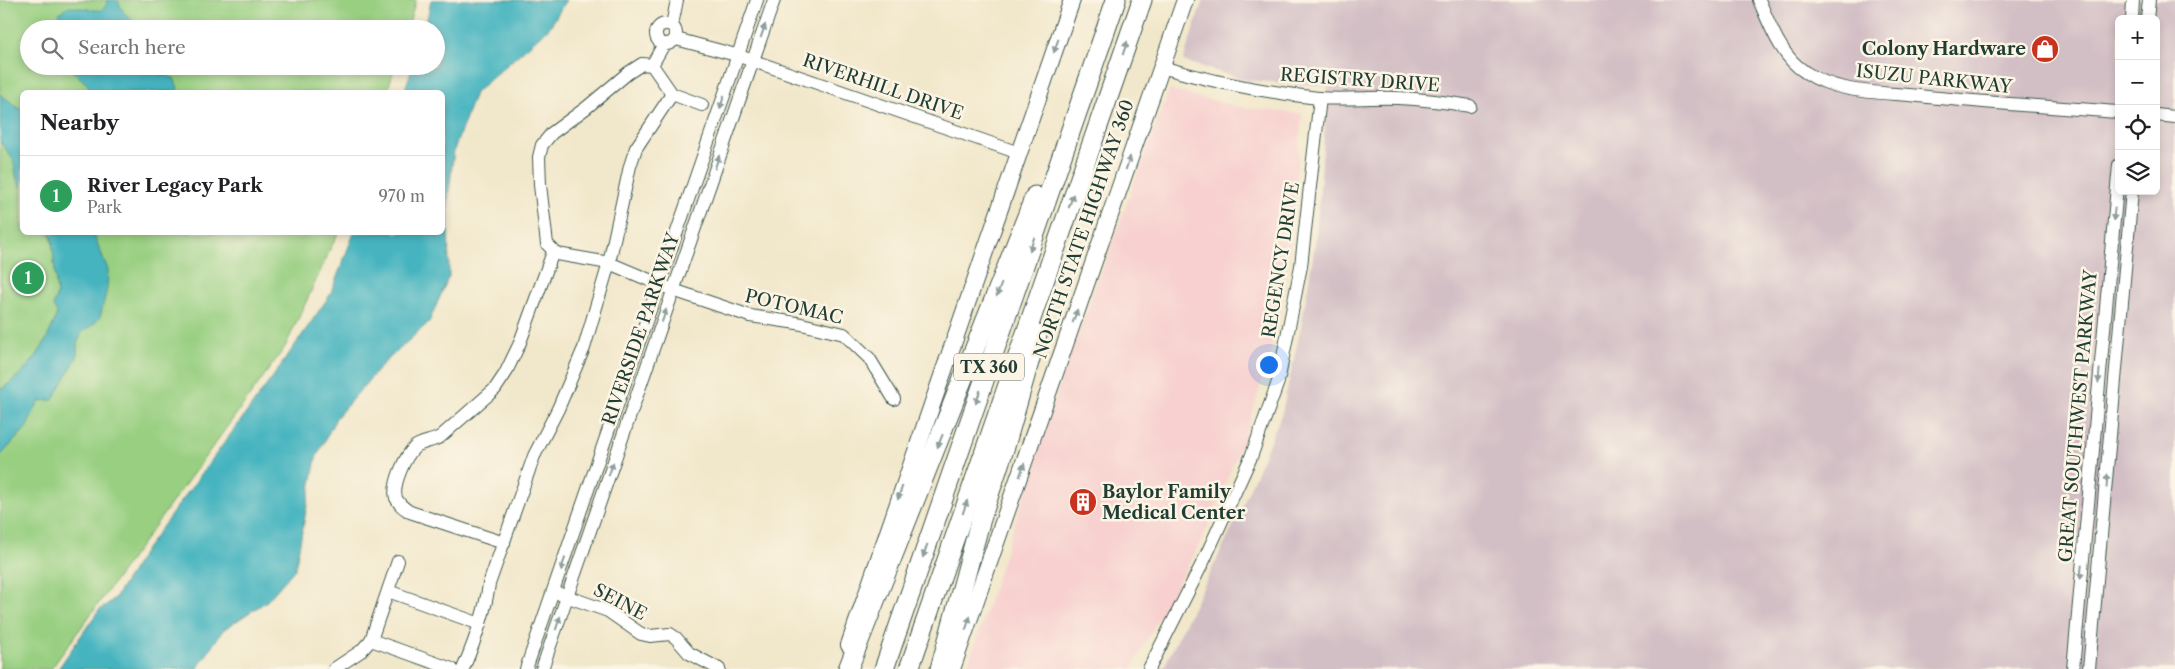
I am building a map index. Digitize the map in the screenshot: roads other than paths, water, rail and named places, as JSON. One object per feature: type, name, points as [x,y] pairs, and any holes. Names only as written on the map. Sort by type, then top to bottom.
[{"type":"highway","name":"TX 360","points":[[884,669],[1116,0]]},
{"type":"highway","name":"TX 360","points":[[909,669],[1142,0]]},
{"type":"highway","points":[[848,669],[1080,82],[1094,65]]},
{"type":"highway","points":[[940,669],[980,522],[1006,443],[1041,321],[1049,264]]},
{"type":"main road","points":[[841,669],[886,532],[1072,0]]},
{"type":"main road","name":"NORTH STATE HIGHWAY 360","points":[[952,669],[1184,0]]},
{"type":"street","points":[[652,64],[670,42],[676,31],[672,25],[677,0]]},
{"type":"street","name":"RIVERSIDE PARKWAY","points":[[526,669],[707,146],[736,55],[757,0]]},
{"type":"street","name":"RIVERSIDE PARKWAY","points":[[542,669],[774,0]]},
{"type":"street","name":"ISUZU PARKWAY","points":[[1759,0],[1770,26],[1788,55],[1804,72],[1831,86],[1956,100],[2115,112]]},
{"type":"street","points":[[2132,15],[2133,0]]},
{"type":"street","points":[[2147,15],[2149,0]]},
{"type":"street","points":[[670,42],[658,40],[656,32],[664,24],[672,25]]},
{"type":"street","name":"RIVERHILL DRIVE","points":[[670,42],[736,55],[1019,153]]},
{"type":"street","points":[[504,543],[402,508],[395,494],[398,476],[415,447],[421,443],[430,443],[440,437],[495,389],[505,374],[519,345],[553,252],[547,244],[540,185],[539,157],[542,145],[552,133],[628,73],[642,64],[652,64]]},
{"type":"street","points":[[652,64],[672,94],[702,105]]},
{"type":"street","name":"REGISTRY DRIVE","points":[[1161,67],[1210,81],[1320,98],[1405,99],[1470,106]]},
{"type":"street","points":[[463,669],[480,624],[489,584],[534,456],[558,409],[584,348],[609,263],[630,166],[636,148],[672,94]]},
{"type":"street","name":"REGENCY DRIVE","points":[[1149,669],[1205,558],[1247,465],[1278,382],[1301,266],[1320,98]]},
{"type":"street","points":[[2160,115],[2175,117]]},
{"type":"street","name":"GREAT SOUTHWEST PARKWAY","points":[[2074,669],[2083,550],[2116,195]]},
{"type":"street","name":"GREAT SOUTHWEST PARKWAY","points":[[2090,669],[2132,195]]},
{"type":"street","name":"POTOMAC","points":[[553,252],[591,261],[609,263],[673,290],[750,316],[797,323],[844,334],[869,358],[894,399]]},
{"type":"street","points":[[2109,274],[2124,280]]},
{"type":"street","points":[[2106,309],[2121,311]]},
{"type":"street","points":[[2088,502],[2105,504]]},
{"type":"street","points":[[2083,550],[2100,550]]},
{"type":"street","points":[[334,669],[361,651],[371,640],[398,561]]},
{"type":"street","points":[[388,591],[480,624]]},
{"type":"street","name":"SEINE","points":[[553,591],[608,611],[641,634],[650,636],[670,634],[689,653],[719,669]]},
{"type":"street","points":[[371,640],[452,669]]},
{"type":"water","points":[[107,0],[118,0],[125,14],[132,20],[64,20],[59,14],[63,10],[73,7],[101,10],[106,6]]},
{"type":"water","points":[[431,0],[566,0],[550,27],[475,93],[454,150],[448,198],[449,276],[429,322],[383,364],[336,418],[316,458],[295,569],[267,601],[223,630],[197,669],[58,669],[98,611],[115,598],[146,549],[272,378],[330,295],[353,235],[445,235],[445,90],[405,90],[410,75],[445,75],[445,20],[427,20]]},
{"type":"water","points":[[77,75],[163,75],[174,78],[178,88],[177,90],[91,90]]},
{"type":"water","points":[[0,94],[20,109],[20,184],[17,180],[13,159],[0,141]]},
{"type":"water","points":[[51,235],[94,235],[108,270],[107,289],[100,317],[93,325],[81,333],[77,344],[77,357],[53,400],[39,401],[26,428],[0,456],[0,390],[20,374],[36,357],[48,337],[57,313],[53,306],[57,294]]},
{"type":"place","name":"Colony Hardware","points":[[2045,49]]},
{"type":"place","name":"River Legacy Park","points":[[28,278]]},
{"type":"place","name":"Baylor Family Medical Center","points":[[1083,502]]}]
